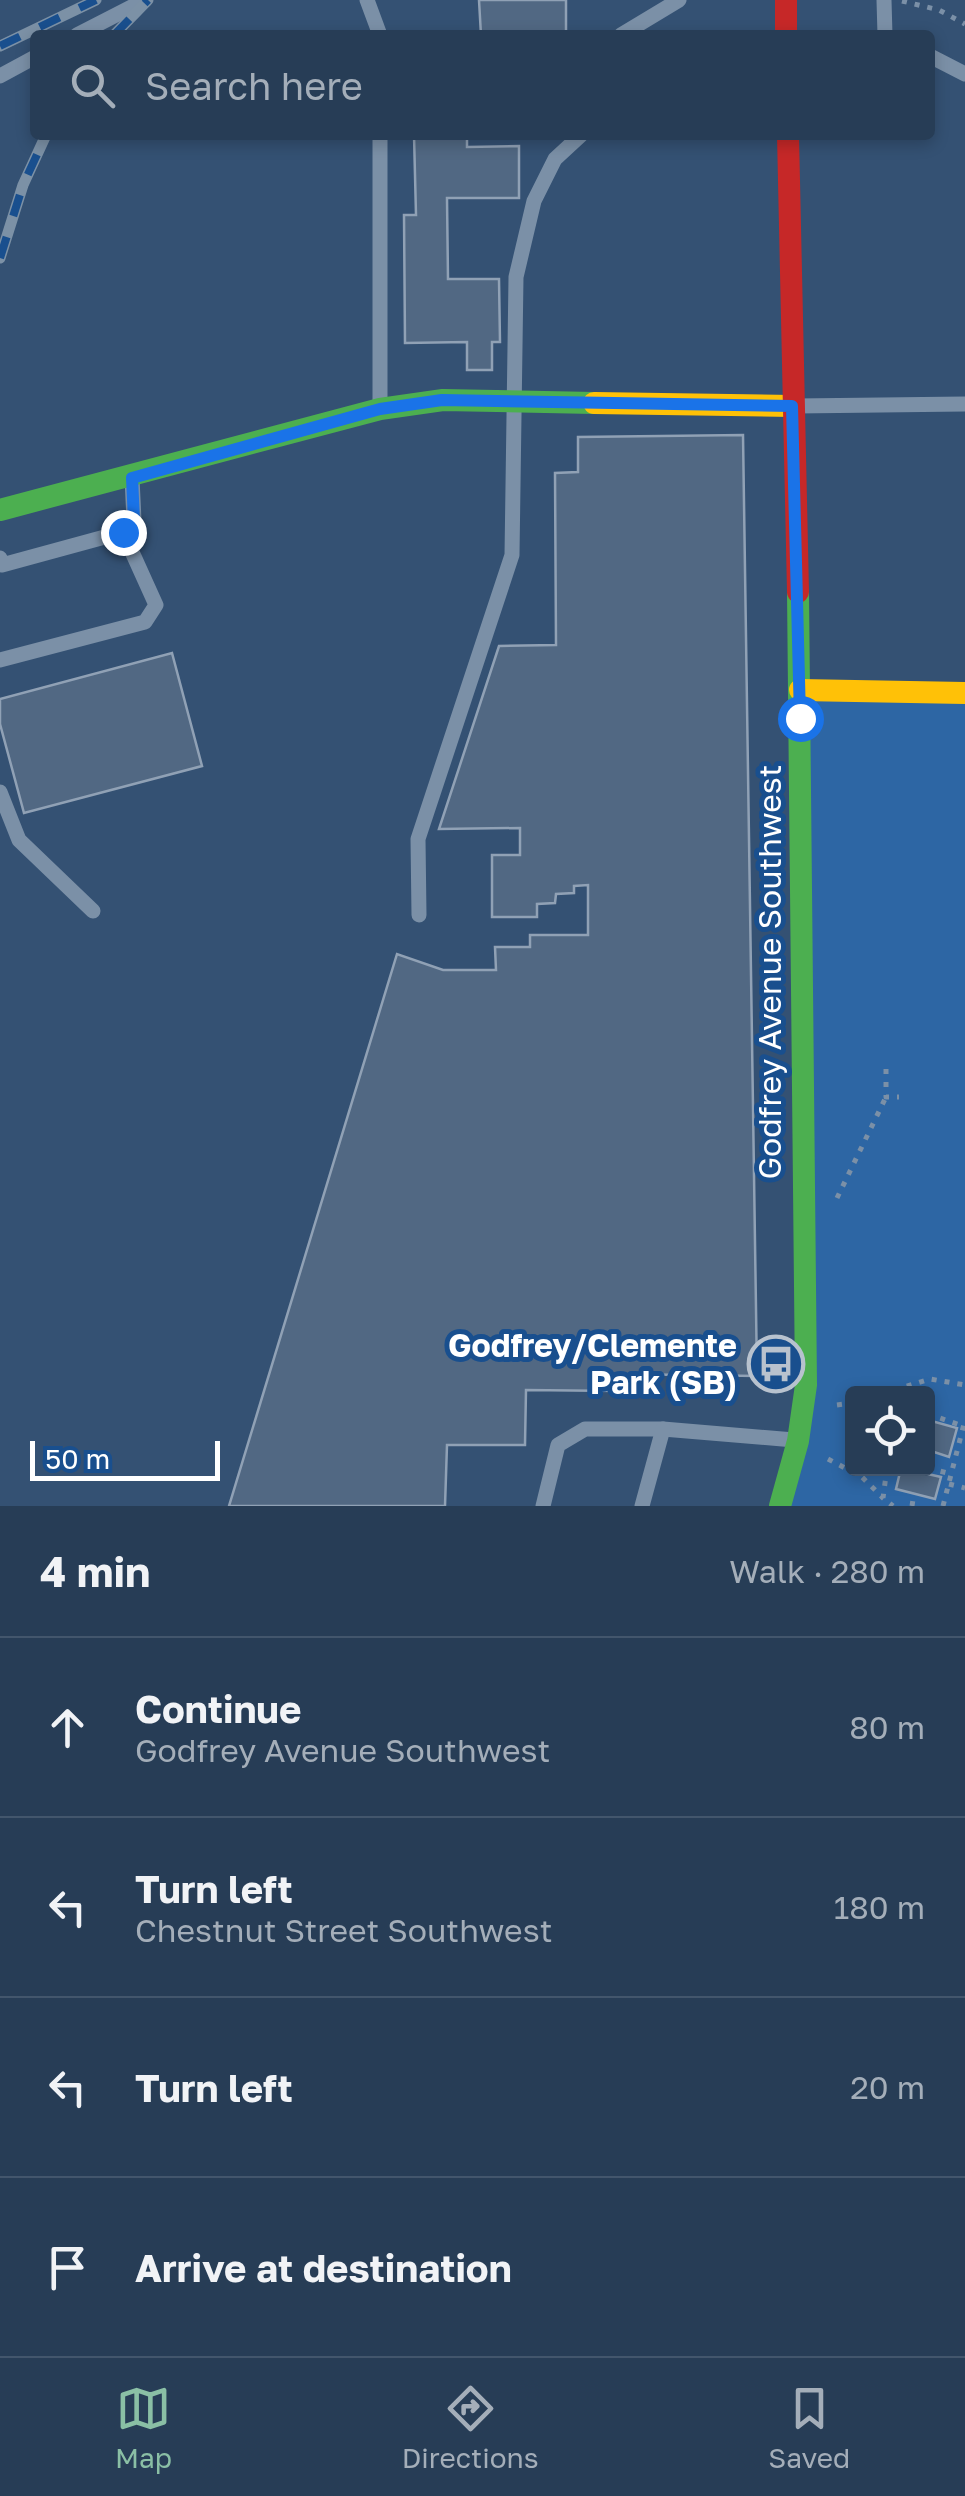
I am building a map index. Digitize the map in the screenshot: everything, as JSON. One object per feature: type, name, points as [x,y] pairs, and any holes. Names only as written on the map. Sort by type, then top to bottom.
[{"type":"main road","points":[[786,0],[786,30]]},
{"type":"main road","name":"Godfrey Avenue Southwest","points":[[780,1506],[797,1446],[806,1385],[800,690],[788,140]]},
{"type":"main road","points":[[0,510],[380,409],[442,400],[792,406]]},
{"type":"main road","points":[[800,690],[965,693]]},
{"type":"lane","points":[[87,30],[145,0]]},
{"type":"lane","points":[[368,0],[378,30]]},
{"type":"lane","points":[[629,30],[679,0]]},
{"type":"lane","points":[[884,0],[885,30]]},
{"type":"lane","points":[[935,59],[965,74]]},
{"type":"lane","points":[[0,76],[30,60]]},
{"type":"lane","points":[[380,140],[380,409]]},
{"type":"lane","points":[[419,915],[418,839],[512,555],[516,277],[534,201],[555,159],[576,140]]},
{"type":"lane","points":[[792,406],[965,404]]},
{"type":"lane","points":[[1,565],[123,532],[134,520],[132,478]]},
{"type":"lane","points":[[0,660],[145,622],[156,605],[123,532]]},
{"type":"lane","points":[[0,792],[19,840],[93,911]]},
{"type":"lane","points":[[544,1506],[558,1444],[585,1428],[663,1429],[797,1446]]},
{"type":"lane","points":[[642,1506],[663,1429]]},
{"type":"path","points":[[899,0],[940,10],[965,24]]},
{"type":"path","points":[[834,1202],[886,1097],[886,1069]]},
{"type":"path","points":[[886,1097],[899,1097]]},
{"type":"path","points":[[904,1386],[930,1379],[965,1385]]},
{"type":"path","points":[[914,1386],[916,1382]]},
{"type":"path","points":[[935,1416],[964,1423],[943,1506]]},
{"type":"path","points":[[797,1446],[841,1464],[892,1506]]},
{"type":"path","points":[[935,1470],[951,1474]]},
{"type":"path","points":[[883,1498],[885,1476]]},
{"type":"path","points":[[949,1484],[965,1488]]},
{"type":"path","points":[[912,1506],[914,1493]]},
{"type":"shaded area","points":[[800,690],[965,693],[965,1506],[779,1506],[798,1441]]},
{"type":"building","points":[[479,0],[566,0],[566,30],[481,30]]},
{"type":"building","points":[[414,140],[467,140],[467,147],[519,146],[519,198],[447,198],[448,279],[499,279],[500,342],[492,342],[492,370],[467,370],[467,342],[405,343],[404,215],[416,215]]},
{"type":"building","points":[[743,435],[757,1376],[617,1374],[617,1391],[526,1390],[525,1445],[447,1445],[445,1506],[229,1506],[397,954],[443,970],[496,970],[495,947],[530,947],[530,935],[588,935],[588,885],[574,886],[574,893],[556,894],[555,903],[537,904],[537,917],[492,917],[492,855],[520,855],[520,828],[439,829],[499,646],[556,645],[555,473],[578,472],[578,437]]},
{"type":"building","points":[[172,653],[202,766],[24,813],[0,724],[0,699]]},
{"type":"building","points":[[935,1422],[957,1428],[949,1457],[935,1452]]},
{"type":"building","points":[[899,1476],[941,1477],[935,1499],[896,1489]]},
{"type":"railway","points":[[33,30],[96,0]]},
{"type":"railway","points":[[119,30],[148,0]]},
{"type":"railway","points":[[0,46],[30,32]]},
{"type":"railway","points":[[0,258],[23,185],[44,140]]},
{"type":"traffic: fast","points":[[0,510],[380,409],[443,400],[594,403]]},
{"type":"traffic: fast","points":[[780,1506],[798,1441],[806,1385],[798,592]]},
{"type":"traffic: slow","points":[[594,403],[792,406]]},
{"type":"traffic: slow","points":[[800,690],[965,693]]},
{"type":"traffic: jam","points":[[786,0],[786,30]]},
{"type":"traffic: jam","points":[[788,140],[798,592]]},
{"type":"place","name":"Godfrey/Clemente Park (SB)","points":[[776,1364]]},
{"type":"route","points":[[123,532],[134,520],[132,478],[380,409],[442,400],[792,406],[800,718]]}]
